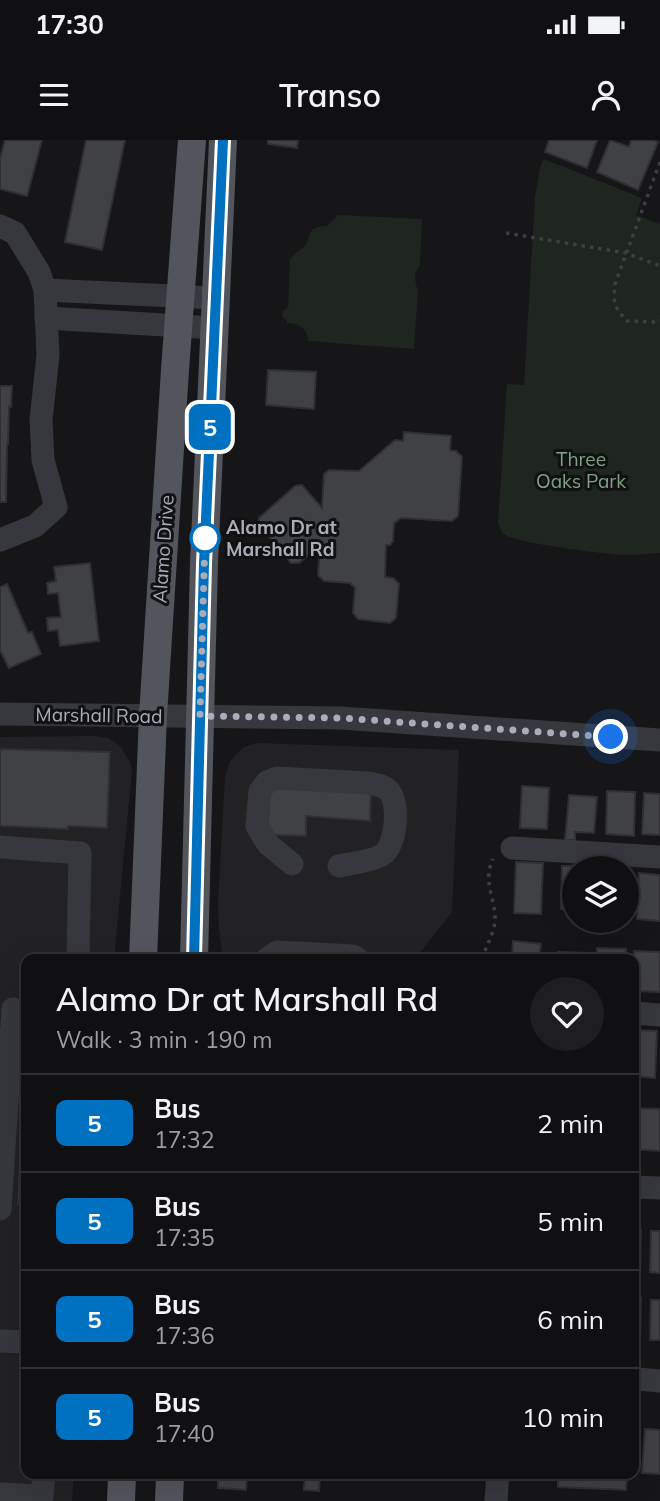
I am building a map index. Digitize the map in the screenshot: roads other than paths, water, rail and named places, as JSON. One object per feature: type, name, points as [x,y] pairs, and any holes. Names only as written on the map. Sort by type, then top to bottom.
[{"type":"main road","name":"Alamo Drive","points":[[143,954],[153,716],[191,140]]},
{"type":"main road","name":"Alamo Drive","points":[[194,954],[204,564],[223,140]]},
{"type":"main road","points":[[121,1501],[122,1479]]},
{"type":"main road","points":[[169,1501],[170,1479]]},
{"type":"street","points":[[0,226],[15,233],[39,271],[45,290],[48,355],[41,420],[43,460],[56,507],[35,526],[0,540]]},
{"type":"street","points":[[45,290],[216,298]]},
{"type":"street","points":[[46,318],[215,327]]},
{"type":"street","name":"Marshall Road","points":[[0,714],[341,718],[660,740]]},
{"type":"street","points":[[292,864],[269,845],[257,826],[260,791],[267,782],[277,778],[368,783],[389,790],[395,801],[393,837],[389,848],[382,855],[339,866]]},
{"type":"street","points":[[0,847],[80,853],[78,954]]},
{"type":"street","points":[[512,848],[660,857]]},
{"type":"street","points":[[274,954],[315,954]]},
{"type":"street","points":[[0,1209],[16,1121],[13,1009]]},
{"type":"street","points":[[639,1013],[660,1015]]},
{"type":"street","points":[[639,1187],[660,1188]]},
{"type":"street","points":[[0,1341],[21,1342]]},
{"type":"street","points":[[639,1379],[660,1381]]},
{"type":"street","points":[[496,1501],[498,1479]]},
{"type":"street","points":[[0,1494],[43,1490]]},
{"type":"place","name":"Alamo Dr at Marshall Rd","points":[[205,538]]},
{"type":"park label","name":"Three Oaks Park","points":[[581,470]]}]
